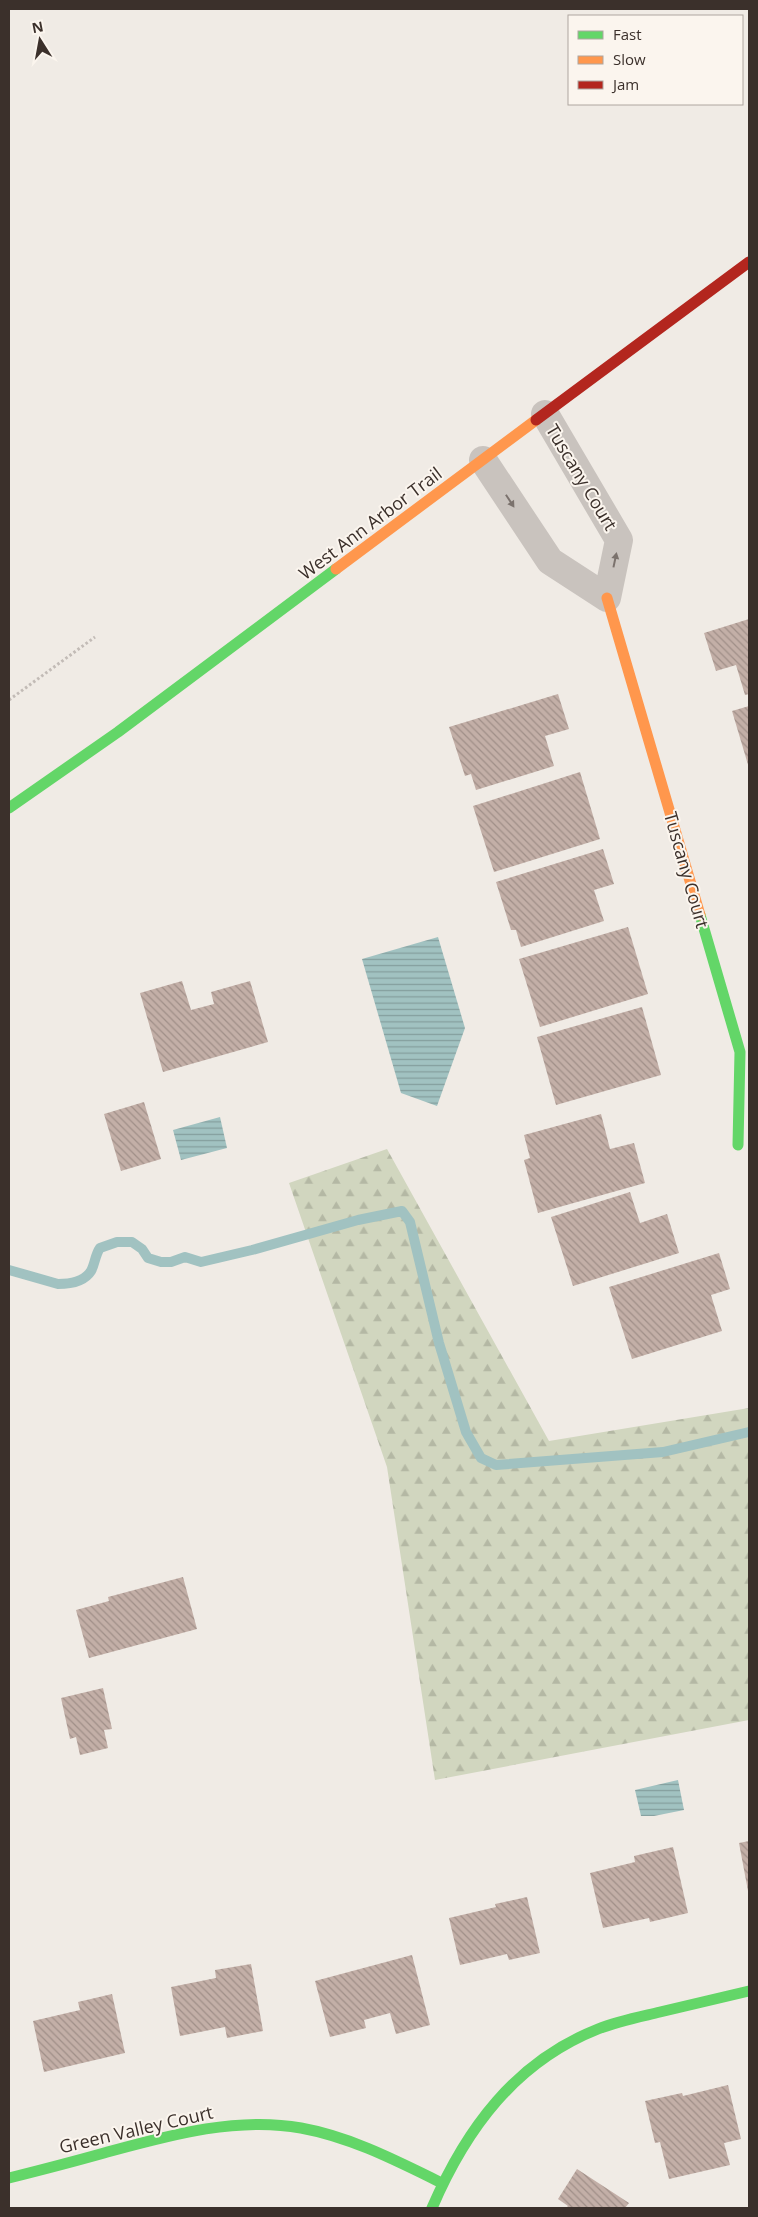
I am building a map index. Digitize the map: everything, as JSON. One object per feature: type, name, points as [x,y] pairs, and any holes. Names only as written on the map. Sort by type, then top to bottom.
[{"type":"street","name":"West Ann Arbor Trail","points":[[9,808],[118,732],[749,262]]},
{"type":"street","name":"Tuscany Court","points":[[545,414],[619,540],[607,598],[740,1052],[738,1145]]},
{"type":"street","points":[[483,460],[550,561],[607,598]]},
{"type":"street","points":[[432,2208],[442,2183],[472,2130],[511,2083],[536,2063],[562,2046],[591,2031],[622,2020],[749,1991]]},
{"type":"street","name":"Green Valley Court","points":[[9,2178],[172,2136],[222,2127],[257,2125],[299,2128],[340,2138],[374,2151],[442,2183]]},
{"type":"path","points":[[9,700],[95,637]]},
{"type":"green space","points":[[387,1149],[549,1441],[749,1408],[749,1720],[435,1780],[387,1467],[289,1183]]},
{"type":"water","points":[[438,937],[465,1028],[437,1106],[401,1093],[362,959]]},
{"type":"water","points":[[220,1117],[227,1148],[181,1160],[173,1130]]},
{"type":"water","points":[[678,1780],[684,1810],[654,1816],[641,1816],[635,1790]]},
{"type":"building","points":[[749,619],[749,694],[745,695],[736,665],[716,671],[704,633]]},
{"type":"building","points":[[558,694],[569,729],[545,736],[554,766],[476,790],[471,774],[465,776],[449,727]]},
{"type":"building","points":[[749,706],[749,768],[732,711]]},
{"type":"building","points":[[580,772],[600,839],[494,872],[473,806]]},
{"type":"building","points":[[603,849],[614,884],[594,890],[604,921],[521,947],[516,930],[511,930],[496,882]]},
{"type":"building","points":[[628,927],[648,994],[540,1027],[519,959]]},
{"type":"building","points":[[182,981],[191,1010],[214,1004],[211,992],[250,981],[268,1042],[163,1072],[140,993]]},
{"type":"building","points":[[642,1007],[661,1075],[556,1105],[537,1037]]},
{"type":"building","points":[[144,1102],[161,1159],[121,1171],[104,1114]]},
{"type":"building","points":[[601,1114],[610,1149],[634,1143],[645,1183],[538,1213],[524,1160],[530,1158],[524,1135]]},
{"type":"building","points":[[630,1192],[640,1223],[667,1214],[679,1253],[573,1286],[551,1217]]},
{"type":"building","points":[[719,1253],[730,1289],[711,1295],[722,1331],[632,1359],[609,1287]]},
{"type":"building","points":[[183,1577],[197,1629],[89,1658],[76,1610],[109,1601],[108,1597]]},
{"type":"building","points":[[103,1688],[112,1729],[104,1730],[108,1748],[80,1755],[76,1737],[70,1739],[61,1698]]},
{"type":"building","points":[[749,1841],[749,1891],[748,1891],[739,1843]]},
{"type":"building","points":[[673,1847],[688,1913],[650,1922],[649,1918],[603,1928],[590,1873],[635,1862],[634,1856]]},
{"type":"building","points":[[527,1897],[540,1953],[509,1960],[507,1954],[460,1965],[449,1918],[496,1907],[495,1904]]},
{"type":"building","points":[[412,1955],[430,2025],[396,2034],[390,2013],[364,2020],[366,2028],[330,2037],[315,1981]]},
{"type":"building","points":[[251,1964],[263,2031],[227,2038],[225,2027],[180,2036],[171,1987],[216,1978],[215,1970]]},
{"type":"building","points":[[112,1994],[125,2053],[44,2072],[33,2021],[80,2010],[78,2002]]},
{"type":"building","points":[[728,2085],[741,2139],[724,2143],[730,2165],[669,2179],[660,2142],[655,2143],[645,2101],[682,2093],[683,2096]]},
{"type":"building","points":[[577,2169],[629,2203],[625,2208],[566,2208],[568,2206],[558,2199]]},
{"type":"waterway","points":[[9,1270],[58,1284],[67,1284],[85,1278],[91,1271],[100,1248],[117,1242],[132,1242],[142,1249],[148,1258],[161,1262],[171,1262],[185,1257],[201,1262],[252,1250],[358,1220],[402,1211],[410,1222],[439,1343],[466,1432],[481,1458],[496,1465],[663,1452],[749,1432]]},
{"type":"traffic: fast","points":[[9,808],[118,732],[336,569]]},
{"type":"traffic: fast","points":[[700,915],[740,1052],[738,1145]]},
{"type":"traffic: fast","points":[[432,2208],[445,2179],[478,2125],[518,2079],[542,2060],[568,2043],[606,2026],[749,1991]]},
{"type":"traffic: fast","points":[[9,2178],[177,2134],[252,2124],[301,2128],[338,2137],[408,2166],[442,2183]]},
{"type":"traffic: slow","points":[[336,569],[536,420]]},
{"type":"traffic: slow","points":[[607,598],[700,915]]},
{"type":"traffic: jam","points":[[536,420],[749,262]]}]
